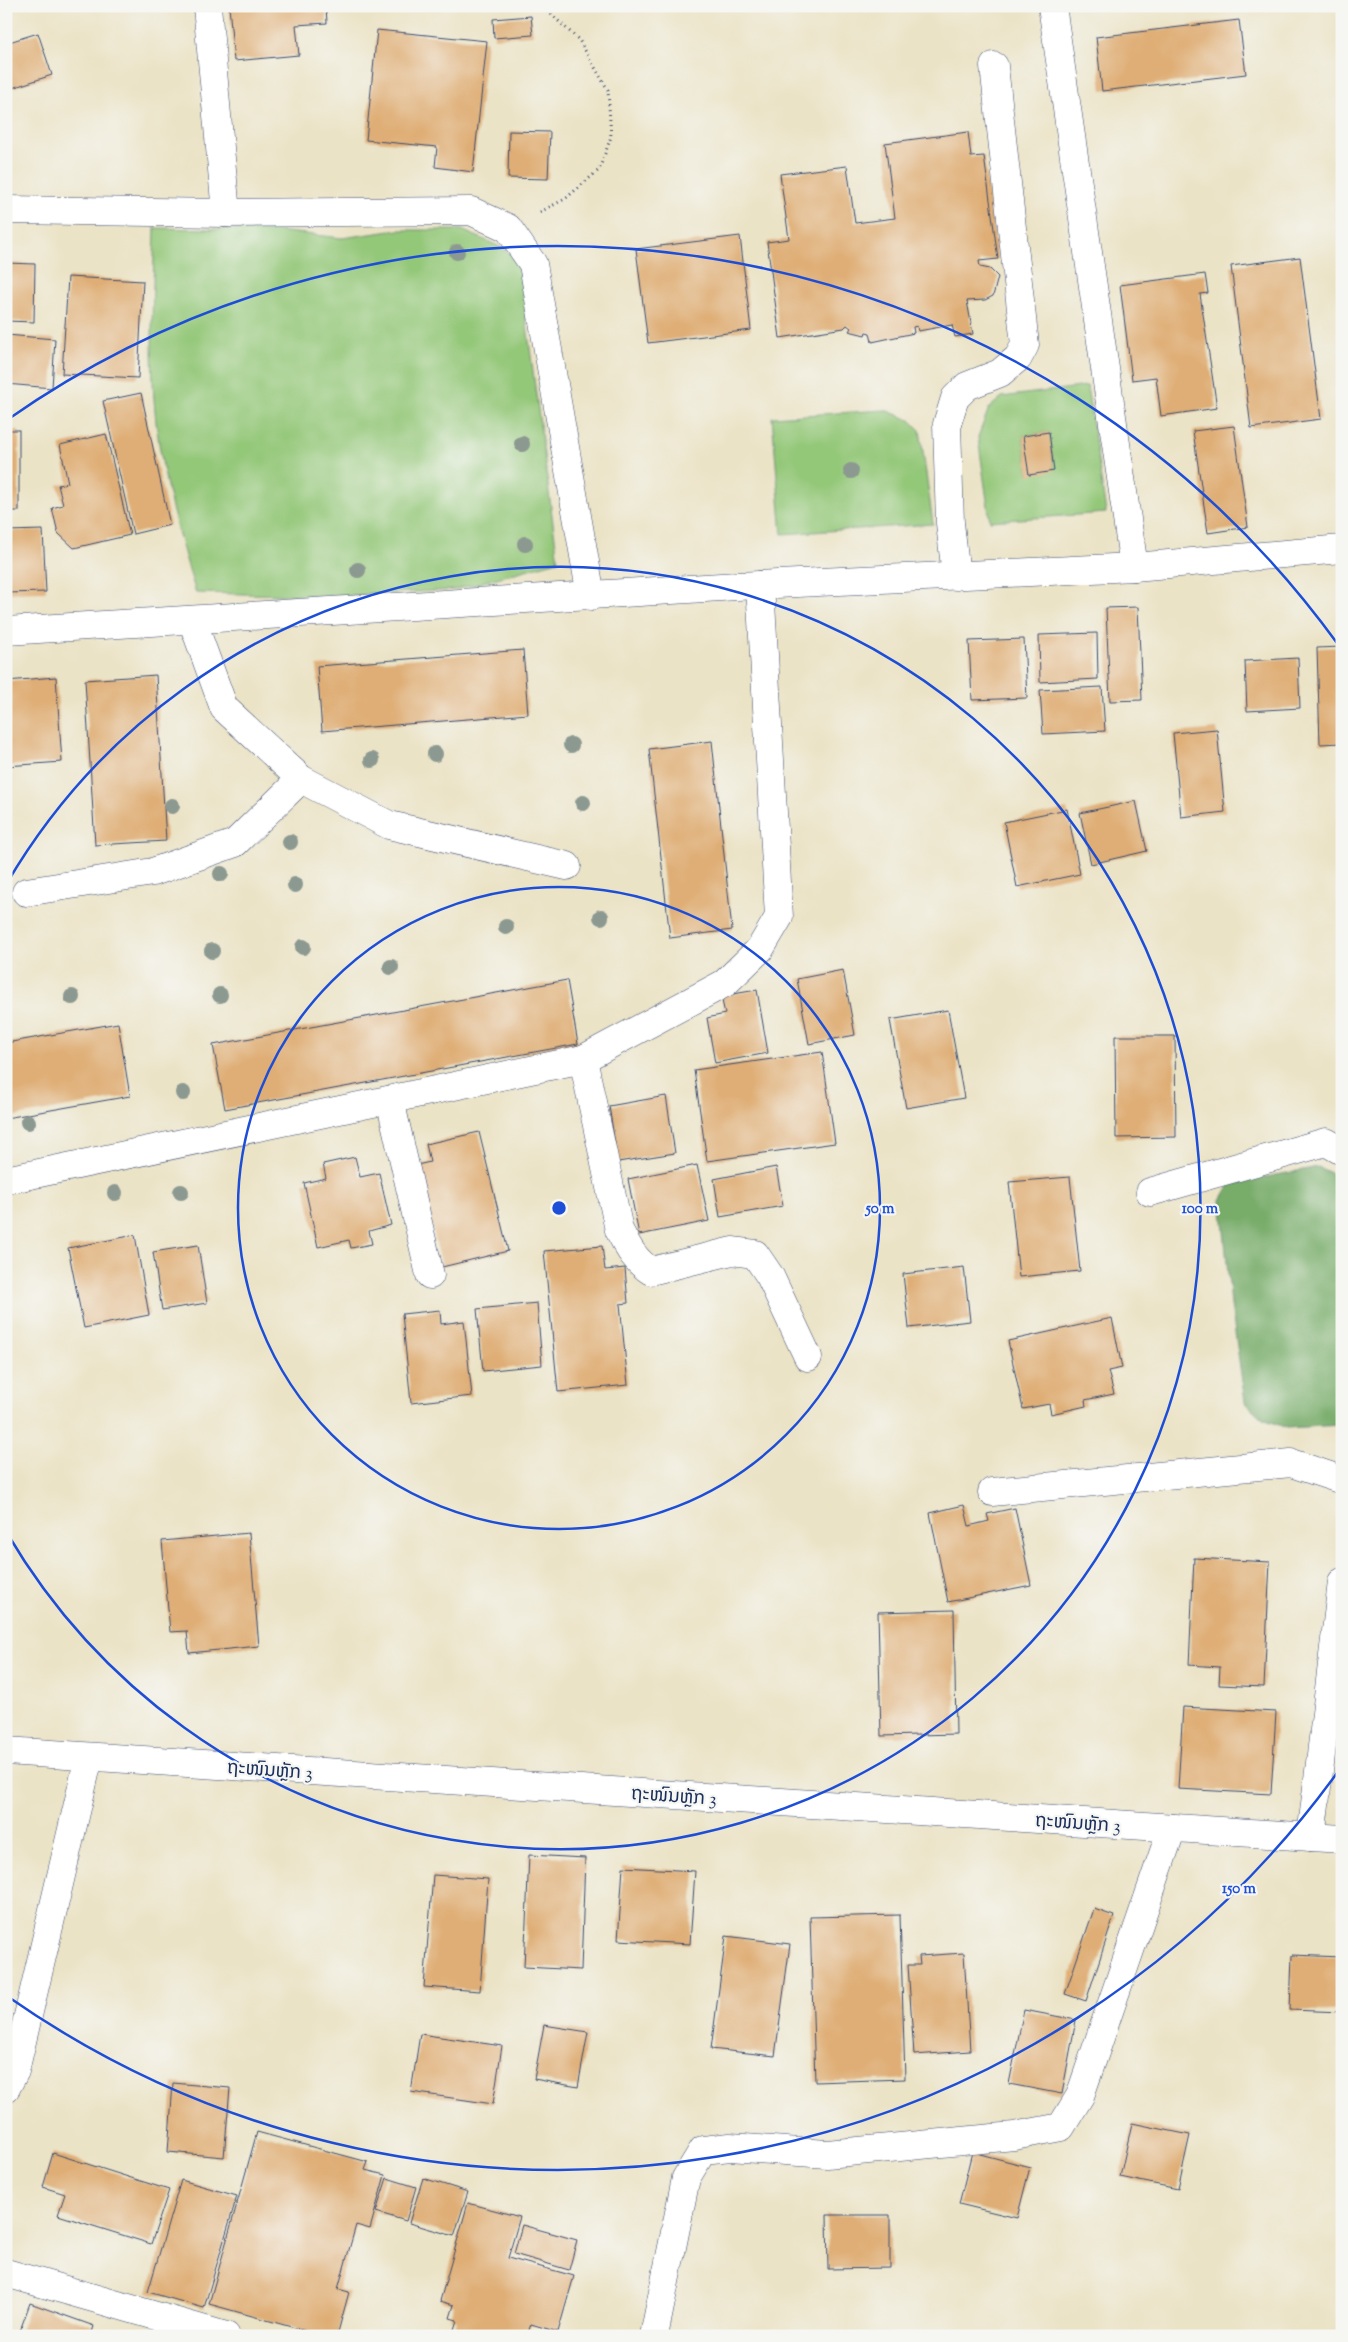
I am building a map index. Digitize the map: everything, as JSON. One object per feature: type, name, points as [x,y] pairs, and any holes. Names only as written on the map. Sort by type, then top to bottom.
[{"type":"street","points":[[207,6],[226,213]]},
{"type":"street","points":[[1052,6],[1134,568]]},
{"type":"street","points":[[956,576],[950,523],[947,424],[949,416],[955,398],[966,386],[1000,373],[1018,358],[1025,345],[994,66]]},
{"type":"street","points":[[6,210],[226,213],[471,211],[508,228],[533,264],[591,596]]},
{"type":"street","points":[[6,632],[760,585],[1134,568],[1342,549]]},
{"type":"street","points":[[6,1180],[583,1059],[725,983],[760,949],[779,917],[760,585]]},
{"type":"street","points":[[192,620],[224,708],[301,779],[389,825],[567,866]]},
{"type":"street","points":[[26,892],[153,872],[235,843],[301,779]]},
{"type":"street","points":[[583,1059],[619,1230],[631,1253],[639,1263],[651,1271],[732,1252],[755,1254],[770,1276],[808,1357]]},
{"type":"street","points":[[390,1100],[430,1275]]},
{"type":"street","points":[[1150,1192],[1326,1142],[1342,1151]]},
{"type":"street","points":[[992,1492],[1291,1463],[1342,1480]]},
{"type":"street","points":[[1311,1837],[1342,1582]]},
{"type":"street","name":"ຖະໜົນຫຼັກ 3","points":[[6,1751],[1342,1839]]},
{"type":"street","points":[[6,2088],[15,2071],[89,1757]]},
{"type":"street","points":[[654,2336],[686,2178],[703,2150],[730,2147],[827,2154],[1014,2136],[1061,2127],[1080,2096],[1172,1828]]},
{"type":"street","points":[[6,2273],[226,2336]]},
{"type":"path","points":[[508,228],[565,199],[599,170],[611,137],[608,90],[578,40],[542,6]]},
{"type":"green space","points":[[155,228],[268,230],[342,238],[398,230],[462,230],[505,249],[519,265],[558,561],[454,590],[337,596],[196,593],[172,509],[156,422],[152,349]]},
{"type":"green space","points":[[1087,386],[1106,513],[990,521],[978,437],[989,408],[1002,397]],"holes":[[[1049,432],[1054,470],[1029,474],[1023,436]]]},
{"type":"green space","points":[[885,410],[910,420],[920,430],[933,524],[782,534],[772,417]]},
{"type":"green space","points":[[1318,1167],[1342,1178],[1342,1425],[1287,1428],[1263,1419],[1245,1402],[1231,1305],[1221,1200],[1230,1184]]},
{"type":"building","points":[[229,6],[326,6],[327,23],[296,25],[299,55],[234,61]]},
{"type":"building","points":[[531,16],[533,35],[494,38],[493,19]]},
{"type":"building","points":[[1239,20],[1246,74],[1102,91],[1096,37]]},
{"type":"building","points":[[377,30],[487,41],[473,172],[435,167],[437,147],[366,140]]},
{"type":"building","points":[[38,33],[52,75],[6,90],[6,43]]},
{"type":"building","points":[[509,131],[550,132],[548,179],[508,178]]},
{"type":"building","points":[[968,132],[971,157],[984,156],[998,259],[979,261],[980,267],[990,269],[998,277],[993,296],[985,300],[967,301],[973,334],[955,337],[952,325],[918,331],[917,326],[913,327],[914,333],[872,342],[870,333],[866,332],[865,335],[849,331],[851,328],[847,325],[844,328],[780,338],[767,242],[789,239],[780,174],[847,166],[855,223],[895,218],[885,143]]},
{"type":"building","points":[[740,236],[751,330],[648,343],[636,249]]},
{"type":"building","points":[[1300,257],[1321,419],[1251,428],[1231,266]]},
{"type":"building","points":[[6,263],[35,264],[34,322],[6,321]]},
{"type":"building","points":[[1205,274],[1208,293],[1200,294],[1217,408],[1161,416],[1156,377],[1132,380],[1120,285]]},
{"type":"building","points":[[68,277],[143,281],[138,378],[62,374]]},
{"type":"building","points":[[6,335],[55,339],[52,388],[6,384]]},
{"type":"building","points":[[141,393],[170,525],[133,534],[103,401]]},
{"type":"building","points":[[1234,426],[1248,527],[1208,533],[1193,431]]},
{"type":"building","points":[[6,430],[19,430],[19,511],[6,511]]},
{"type":"building","points":[[1049,432],[1054,471],[1029,475],[1023,436]]},
{"type":"building","points":[[106,434],[130,535],[74,548],[58,533],[52,508],[63,505],[58,485],[68,483],[60,445]]},
{"type":"building","points":[[43,530],[46,592],[6,593],[6,531]]},
{"type":"building","points":[[1138,607],[1142,700],[1110,701],[1106,608]]},
{"type":"building","points":[[1097,633],[1098,679],[1040,682],[1039,635]]},
{"type":"building","points":[[1024,639],[1027,698],[972,700],[969,641]]},
{"type":"building","points":[[1342,647],[1342,743],[1320,744],[1317,648]]},
{"type":"building","points":[[523,650],[528,714],[322,731],[317,666]]},
{"type":"building","points":[[1298,658],[1300,708],[1247,711],[1245,661]]},
{"type":"building","points":[[156,675],[166,841],[95,845],[85,680]]},
{"type":"building","points":[[56,677],[62,762],[6,766],[6,681]]},
{"type":"building","points":[[1102,687],[1105,731],[1043,734],[1040,690]]},
{"type":"building","points":[[1217,729],[1225,812],[1181,817],[1173,733]]},
{"type":"building","points":[[712,741],[732,930],[670,938],[649,749]]},
{"type":"building","points":[[1136,801],[1147,851],[1091,864],[1080,813]]},
{"type":"building","points":[[1067,809],[1080,874],[1017,887],[1004,822]]},
{"type":"building","points":[[843,970],[855,1035],[809,1044],[797,979]]},
{"type":"building","points":[[567,980],[578,1044],[225,1109],[213,1045]]},
{"type":"building","points":[[757,990],[768,1053],[715,1063],[707,1018],[725,1014],[721,996]]},
{"type":"building","points":[[948,1010],[964,1098],[906,1108],[890,1020]]},
{"type":"building","points":[[118,1023],[130,1096],[6,1118],[6,1043]]},
{"type":"building","points":[[1115,1036],[1175,1036],[1176,1137],[1116,1138]]},
{"type":"building","points":[[822,1052],[835,1143],[707,1161],[694,1070]]},
{"type":"building","points":[[666,1096],[675,1153],[618,1162],[609,1106]]},
{"type":"building","points":[[479,1132],[508,1251],[442,1267],[417,1165],[430,1162],[426,1144]]},
{"type":"building","points":[[355,1157],[360,1177],[379,1173],[391,1225],[369,1231],[372,1244],[351,1248],[349,1240],[318,1247],[304,1183],[326,1178],[323,1164]]},
{"type":"building","points":[[697,1165],[709,1221],[639,1235],[628,1179]]},
{"type":"building","points":[[776,1167],[783,1206],[720,1217],[714,1179]]},
{"type":"building","points":[[1070,1177],[1080,1271],[1019,1277],[1009,1182]]},
{"type":"building","points":[[135,1235],[149,1315],[84,1328],[68,1248]]},
{"type":"building","points":[[198,1245],[207,1303],[162,1310],[153,1252]]},
{"type":"building","points":[[602,1246],[605,1270],[625,1268],[628,1303],[620,1304],[628,1385],[558,1392],[544,1251]]},
{"type":"building","points":[[964,1267],[970,1321],[909,1328],[903,1274]]},
{"type":"building","points":[[537,1303],[542,1365],[483,1371],[477,1309]]},
{"type":"building","points":[[440,1310],[441,1324],[464,1321],[472,1396],[411,1403],[402,1314]]},
{"type":"building","points":[[1112,1318],[1122,1368],[1108,1371],[1114,1394],[1085,1400],[1086,1406],[1051,1414],[1049,1404],[1023,1409],[1008,1341]]},
{"type":"building","points":[[964,1505],[969,1526],[989,1521],[987,1514],[1015,1508],[1031,1585],[948,1602],[930,1513]]},
{"type":"building","points":[[249,1533],[259,1646],[189,1653],[187,1631],[170,1632],[162,1541]]},
{"type":"building","points":[[1194,1558],[1270,1562],[1264,1687],[1219,1685],[1220,1667],[1189,1665]]},
{"type":"building","points":[[954,1610],[956,1734],[881,1736],[878,1612]]},
{"type":"building","points":[[1183,1707],[1276,1712],[1271,1794],[1178,1789]]},
{"type":"building","points":[[529,1855],[585,1858],[581,1970],[524,1967]]},
{"type":"building","points":[[623,1867],[695,1871],[690,1944],[618,1940]]},
{"type":"building","points":[[433,1875],[488,1879],[480,1991],[424,1987]]},
{"type":"building","points":[[1094,1909],[1114,1916],[1086,2001],[1065,1994]]},
{"type":"building","points":[[900,1915],[905,2079],[815,2082],[810,1917]]},
{"type":"building","points":[[726,1936],[790,1944],[775,2056],[711,2049]]},
{"type":"building","points":[[964,1953],[970,2051],[914,2055],[908,1965],[920,1965],[919,1956]]},
{"type":"building","points":[[1292,1955],[1342,1957],[1342,2012],[1290,2010]]},
{"type":"building","points":[[1024,2010],[1076,2020],[1062,2094],[1009,2084]]},
{"type":"building","points":[[544,2025],[588,2032],[578,2087],[534,2079]]},
{"type":"building","points":[[420,2034],[502,2046],[493,2104],[411,2092]]},
{"type":"building","points":[[173,2083],[230,2088],[224,2157],[168,2152]]},
{"type":"building","points":[[1132,2123],[1190,2135],[1178,2189],[1120,2177]]},
{"type":"building","points":[[257,2132],[368,2162],[365,2170],[385,2175],[370,2229],[356,2225],[338,2289],[349,2292],[337,2336],[324,2336],[209,2304]]},
{"type":"building","points":[[972,2152],[1030,2167],[1017,2218],[959,2204]]},
{"type":"building","points":[[53,2153],[169,2190],[151,2244],[58,2215],[65,2194],[43,2187]]},
{"type":"building","points":[[387,2178],[416,2187],[406,2221],[376,2212]]},
{"type":"building","points":[[423,2178],[468,2192],[454,2236],[409,2223]]},
{"type":"building","points":[[181,2180],[237,2196],[204,2308],[148,2292]]},
{"type":"building","points":[[468,2203],[520,2217],[508,2258],[574,2276],[558,2332],[531,2324],[527,2336],[452,2336],[457,2320],[450,2318],[454,2305],[440,2301]]},
{"type":"building","points":[[827,2215],[890,2215],[890,2268],[828,2269]]},
{"type":"building","points":[[522,2225],[577,2240],[569,2270],[514,2254]]},
{"type":"building","points":[[30,2303],[94,2326],[91,2336],[18,2336]]}]
